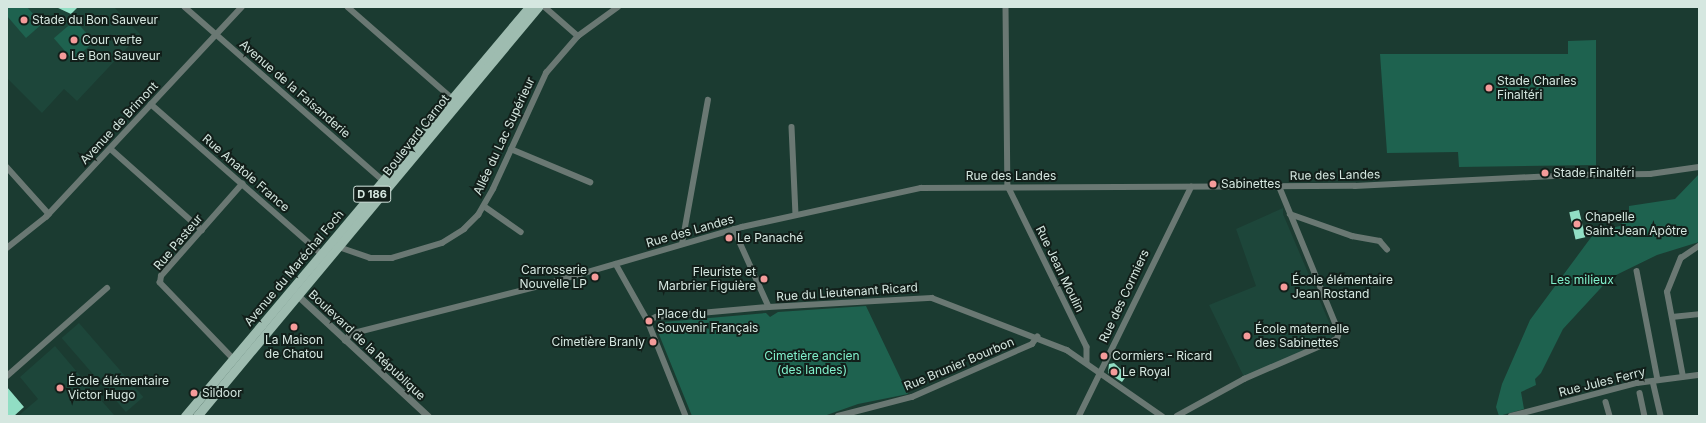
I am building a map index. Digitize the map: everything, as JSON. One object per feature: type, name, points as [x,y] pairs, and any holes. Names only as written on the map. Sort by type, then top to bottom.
[{"type":"main road","name":"D 186","points":[[454,100],[529,7]]},
{"type":"main road","name":"Boulevard Carnot","points":[[294,293],[334,244],[387,184],[454,100],[538,7]]},
{"type":"main road","name":"Avenue du Maréchal Foch","points":[[185,416],[236,362],[294,293],[305,274],[324,256]]},
{"type":"main road","name":"Avenue du Maréchal Foch","points":[[197,416],[236,362]]},
{"type":"street","name":"Avenue de la Faisanderie","points":[[185,7],[387,184]]},
{"type":"street","name":"Avenue de Brimont","points":[[7,248],[49,214],[242,7]]},
{"type":"street","points":[[348,7],[454,100]]},
{"type":"street","points":[[545,7],[578,36]]},
{"type":"street","name":"Allée du Lac Supérieur","points":[[334,244],[370,258],[404,255],[449,240],[472,222],[484,206],[546,73],[578,36],[618,7]]},
{"type":"street","points":[[1006,7],[1008,186]]},
{"type":"street","points":[[682,244],[708,100]]},
{"type":"street","name":"Rue Anatole France","points":[[151,104],[324,256]]},
{"type":"street","points":[[792,127],[796,215]]},
{"type":"street","points":[[110,149],[202,230]]},
{"type":"street","points":[[511,149],[590,182]]},
{"type":"street","points":[[7,167],[49,214]]},
{"type":"street","name":"Rue des Landes","points":[[345,341],[350,334],[616,264],[734,230],[921,188],[1008,186],[1279,187],[1650,174],[1699,167]]},
{"type":"street","name":"Rue Pasteur","points":[[236,362],[160,283],[161,276],[242,184]]},
{"type":"street","name":"Rue Jean Moulin","points":[[1008,186],[1087,347],[1087,362]]},
{"type":"street","name":"Rue des Cormiers","points":[[1079,416],[1191,187]]},
{"type":"street","points":[[1178,416],[1244,379],[1337,339],[1339,334],[1279,187]]},
{"type":"street","points":[[484,206],[521,232]]},
{"type":"street","points":[[1290,214],[1352,236],[1380,241],[1386,249]]},
{"type":"street","points":[[734,230],[769,308]]},
{"type":"street","points":[[1683,377],[1668,286],[1681,258],[1699,246]]},
{"type":"street","points":[[616,264],[648,321],[686,416]]},
{"type":"street","points":[[1637,271],[1661,416]]},
{"type":"street","points":[[7,376],[107,288]]},
{"type":"street","name":"Boulevard de la République","points":[[294,293],[428,416]]},
{"type":"street","name":"Rue du Lieutenant Ricard","points":[[648,321],[656,317],[927,298],[1037,337],[1087,362],[1162,416]]},
{"type":"street","points":[[1672,317],[1699,314]]},
{"type":"street","name":"Rue Brunier Bourbon","points":[[838,416],[912,397],[1032,344],[1037,337]]},
{"type":"street","name":"Rue Jules Ferry","points":[[1511,416],[1536,413],[1656,380],[1699,375]]},
{"type":"street","points":[[1640,394],[1645,416]]},
{"type":"street","points":[[1606,402],[1610,416]]},
{"type":"shaded area","name":"Le Bon Sauveur","points":[[7,7],[114,7],[140,34],[77,101],[64,89],[42,113],[7,78]]},
{"type":"shaded area","name":"École élémentaire Jean Rostand","points":[[1283,208],[1283,214],[1334,334],[1331,336],[1332,339],[1244,377],[1209,305],[1256,286],[1236,229]]},
{"type":"shaded area","points":[[79,323],[143,397],[126,412],[62,338]]},
{"type":"shaded area","name":"École élémentaire Victor Hugo","points":[[55,346],[115,416],[18,416],[38,399],[20,377]]},
{"type":"green space","name":"Stade du Bon Sauveur","points":[[7,7],[27,7],[42,24],[26,38],[7,16]]},
{"type":"green space","name":"Cour verte","points":[[75,20],[94,42],[73,60],[54,38]]},
{"type":"green space","name":"Stade Charles Finaltéri","points":[[1596,40],[1596,165],[1459,167],[1458,152],[1387,153],[1380,54],[1568,54],[1568,41]]},
{"type":"green space","name":"Les milieux","points":[[1699,174],[1699,242],[1657,255],[1610,278],[1563,329],[1541,373],[1535,379],[1536,385],[1521,392],[1524,409],[1499,416],[1496,407],[1502,384],[1530,320],[1595,232],[1620,226],[1629,214],[1629,206],[1675,199]]},
{"type":"green space","name":"Cimetière ancien (des landes)","points":[[866,306],[908,394],[858,404],[824,416],[692,416],[658,332],[663,322],[766,313],[770,317],[778,312]]},
{"type":"building","points":[[56,7],[78,7],[71,14]]},
{"type":"building","name":"Chapelle Saint-Jean Apôtre","points":[[1579,210],[1585,237],[1576,240],[1569,212]]},
{"type":"building","name":"Le Royal","points":[[1114,363],[1127,375],[1122,382],[1108,373],[1109,364]]},
{"type":"building","points":[[7,387],[24,407],[14,416],[7,416]]},
{"type":"place","name":"Stade du Bon Sauveur","points":[[24,20]]},
{"type":"place","name":"Cour verte","points":[[74,40]]},
{"type":"place","name":"Le Bon Sauveur","points":[[63,56]]},
{"type":"place","name":"Stade Charles Finaltéri","points":[[1489,88]]},
{"type":"place","name":"Stade Finaltéri","points":[[1545,173]]},
{"type":"place","name":"Sabinettes","points":[[1213,184]]},
{"type":"place","name":"Chapelle Saint-Jean Apôtre","points":[[1577,224]]},
{"type":"place","name":"Le Panaché","points":[[729,238]]},
{"type":"place","name":"Carrosserie Nouvelle LP","points":[[595,277]]},
{"type":"place","name":"Fleuriste et Marbrier Figuière","points":[[764,279]]},
{"type":"place","name":"École élémentaire Jean Rostand","points":[[1284,287]]},
{"type":"place","name":"Place du Souvenir Français","points":[[649,321]]},
{"type":"place","name":"La Maison de Chatou","points":[[294,327]]},
{"type":"place","name":"École maternelle des Sabinettes","points":[[1247,336]]},
{"type":"place","name":"Cimetière Branly","points":[[653,342]]},
{"type":"place","name":"Cormiers - Ricard","points":[[1104,356]]},
{"type":"place","name":"Le Royal","points":[[1114,372]]},
{"type":"place","name":"École élémentaire Victor Hugo","points":[[60,388]]},
{"type":"place","name":"Sildoor","points":[[194,393]]}]
